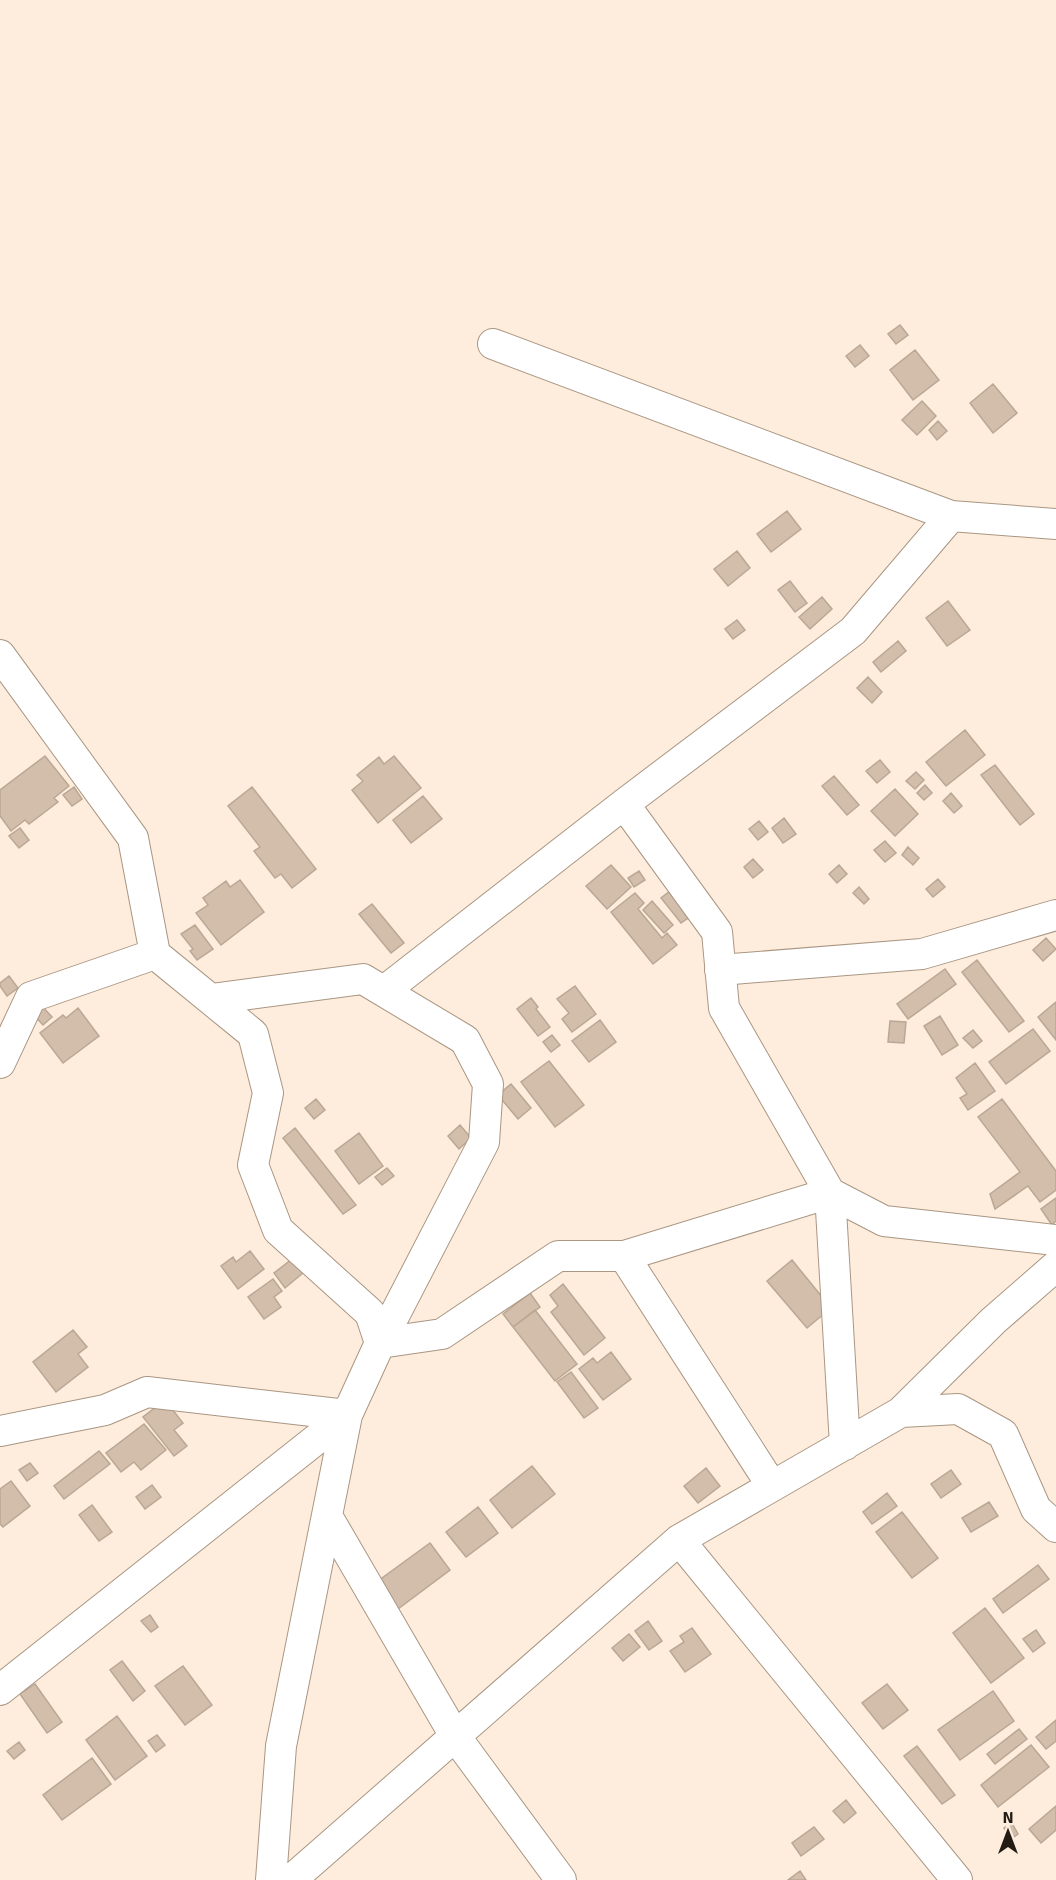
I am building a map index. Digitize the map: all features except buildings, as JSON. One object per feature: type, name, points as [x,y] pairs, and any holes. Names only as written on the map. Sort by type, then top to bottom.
[{"type":"street","points":[[493,344],[951,516],[1056,524]]},
{"type":"street","points":[[384,991],[624,804],[853,631],[951,516]]},
{"type":"street","points":[[0,655],[133,838],[155,954],[253,1034],[268,1093],[253,1165],[278,1230],[370,1313],[380,1343]]},
{"type":"street","points":[[624,804],[717,932],[724,1008],[830,1193],[845,1444]]},
{"type":"street","points":[[720,970],[922,954],[1056,915]]},
{"type":"street","points":[[0,1015],[31,997],[155,954]]},
{"type":"street","points":[[211,999],[363,979],[465,1040],[488,1084],[484,1142],[380,1343],[347,1415],[281,1746],[271,1880]]},
{"type":"street","points":[[0,1063],[31,997]]},
{"type":"street","points":[[380,1343],[442,1334],[558,1256],[624,1256],[830,1193],[884,1221],[1056,1240]]},
{"type":"street","points":[[624,1256],[772,1486]]},
{"type":"street","points":[[291,1880],[679,1540],[901,1412],[993,1321],[1056,1266]]},
{"type":"street","points":[[0,1431],[105,1410],[147,1392],[347,1415]]},
{"type":"street","points":[[901,1412],[958,1408],[1003,1434],[1036,1509],[1056,1527]]},
{"type":"street","points":[[0,1690],[347,1415]]},
{"type":"street","points":[[327,1516],[455,1736],[561,1880]]},
{"type":"street","points":[[679,1540],[957,1880]]}]
